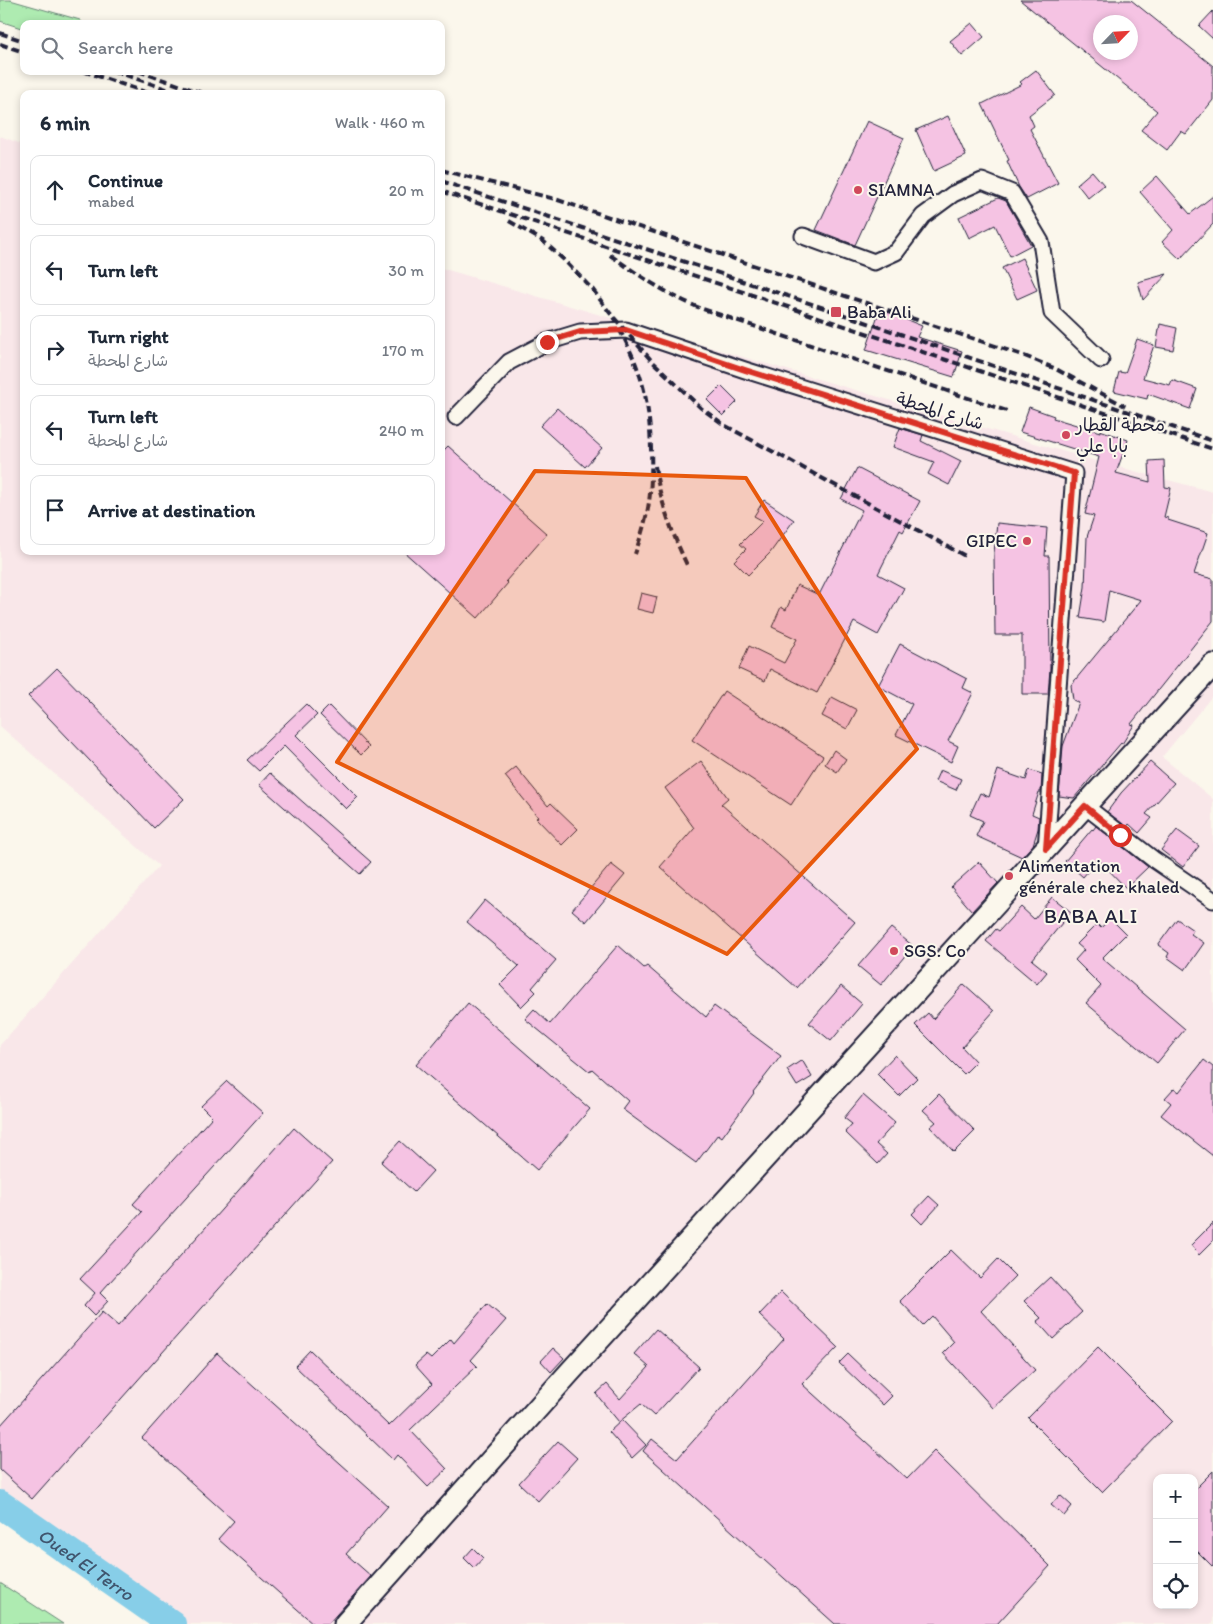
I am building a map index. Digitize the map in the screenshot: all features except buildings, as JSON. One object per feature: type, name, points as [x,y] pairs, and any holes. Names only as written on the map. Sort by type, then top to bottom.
[{"type":"main road","points":[[345,1624],[569,1373],[1213,665]]},
{"type":"street","points":[[803,236],[874,262],[896,252],[923,216],[953,194],[982,181],[1012,193],[1041,242],[1052,313],[1101,360]]},
{"type":"street","name":"شارع المحطة","points":[[456,417],[509,362],[540,346],[580,332],[626,330],[745,370],[1074,473],[1046,849]]},
{"type":"street","points":[[1085,806],[1152,859],[1213,900]]},
{"type":"highlighted area","points":[[535,471],[746,478],[917,749],[727,954],[337,762]]},
{"type":"shaded area","points":[[0,136],[20,144],[20,555],[445,555],[445,269],[1089,459],[1213,492],[1213,695],[1162,757],[1213,799],[1213,1624],[154,1624],[0,1512],[0,1045],[159,866],[0,726]]},
{"type":"green space","points":[[0,0],[10,0],[80,20],[20,20],[20,28],[0,21]]},
{"type":"green space","points":[[0,1583],[63,1624],[0,1624]]},
{"type":"waterway","name":"Oued El Terro","points":[[0,1504],[172,1624]]},
{"type":"railway","points":[[0,33],[20,40]]},
{"type":"railway","points":[[0,44],[20,51]]},
{"type":"railway","points":[[95,75],[139,90]]},
{"type":"railway","points":[[126,75],[169,90]]},
{"type":"railway","points":[[150,75],[193,90]]},
{"type":"railway","points":[[445,171],[555,199],[1022,355],[1054,368],[1125,406]]},
{"type":"railway","points":[[445,182],[836,312],[1213,441]]},
{"type":"railway","points":[[445,192],[1213,449]]},
{"type":"railway","points":[[509,221],[543,241],[564,260],[593,290],[610,313],[651,360],[701,408],[726,426],[967,557]]},
{"type":"railway","points":[[610,255],[664,291],[700,308],[1010,412]]},
{"type":"railway","points":[[619,329],[632,354],[642,382],[650,427],[651,475],[649,505],[635,554]]},
{"type":"railway","points":[[655,466],[667,517],[687,565]]},
{"type":"place","name":"SIAMNA","points":[[858,190]]},
{"type":"place","name":"Baba Ali","points":[[836,312]]},
{"type":"place","name":"محطة القطار بابا علي","points":[[1066,435]]},
{"type":"place","name":"GIPEC","points":[[1027,541]]},
{"type":"place","name":"Alimentation générale chez khaled","points":[[1009,876]]},
{"type":"place","name":"SGS. Co","points":[[894,951]]},
{"type":"district","name":"BABA ALI","points":[[1091,916]]},
{"type":"route","points":[[547,342],[580,332],[626,330],[745,370],[1074,473],[1046,849],[1085,806],[1120,835]]}]
